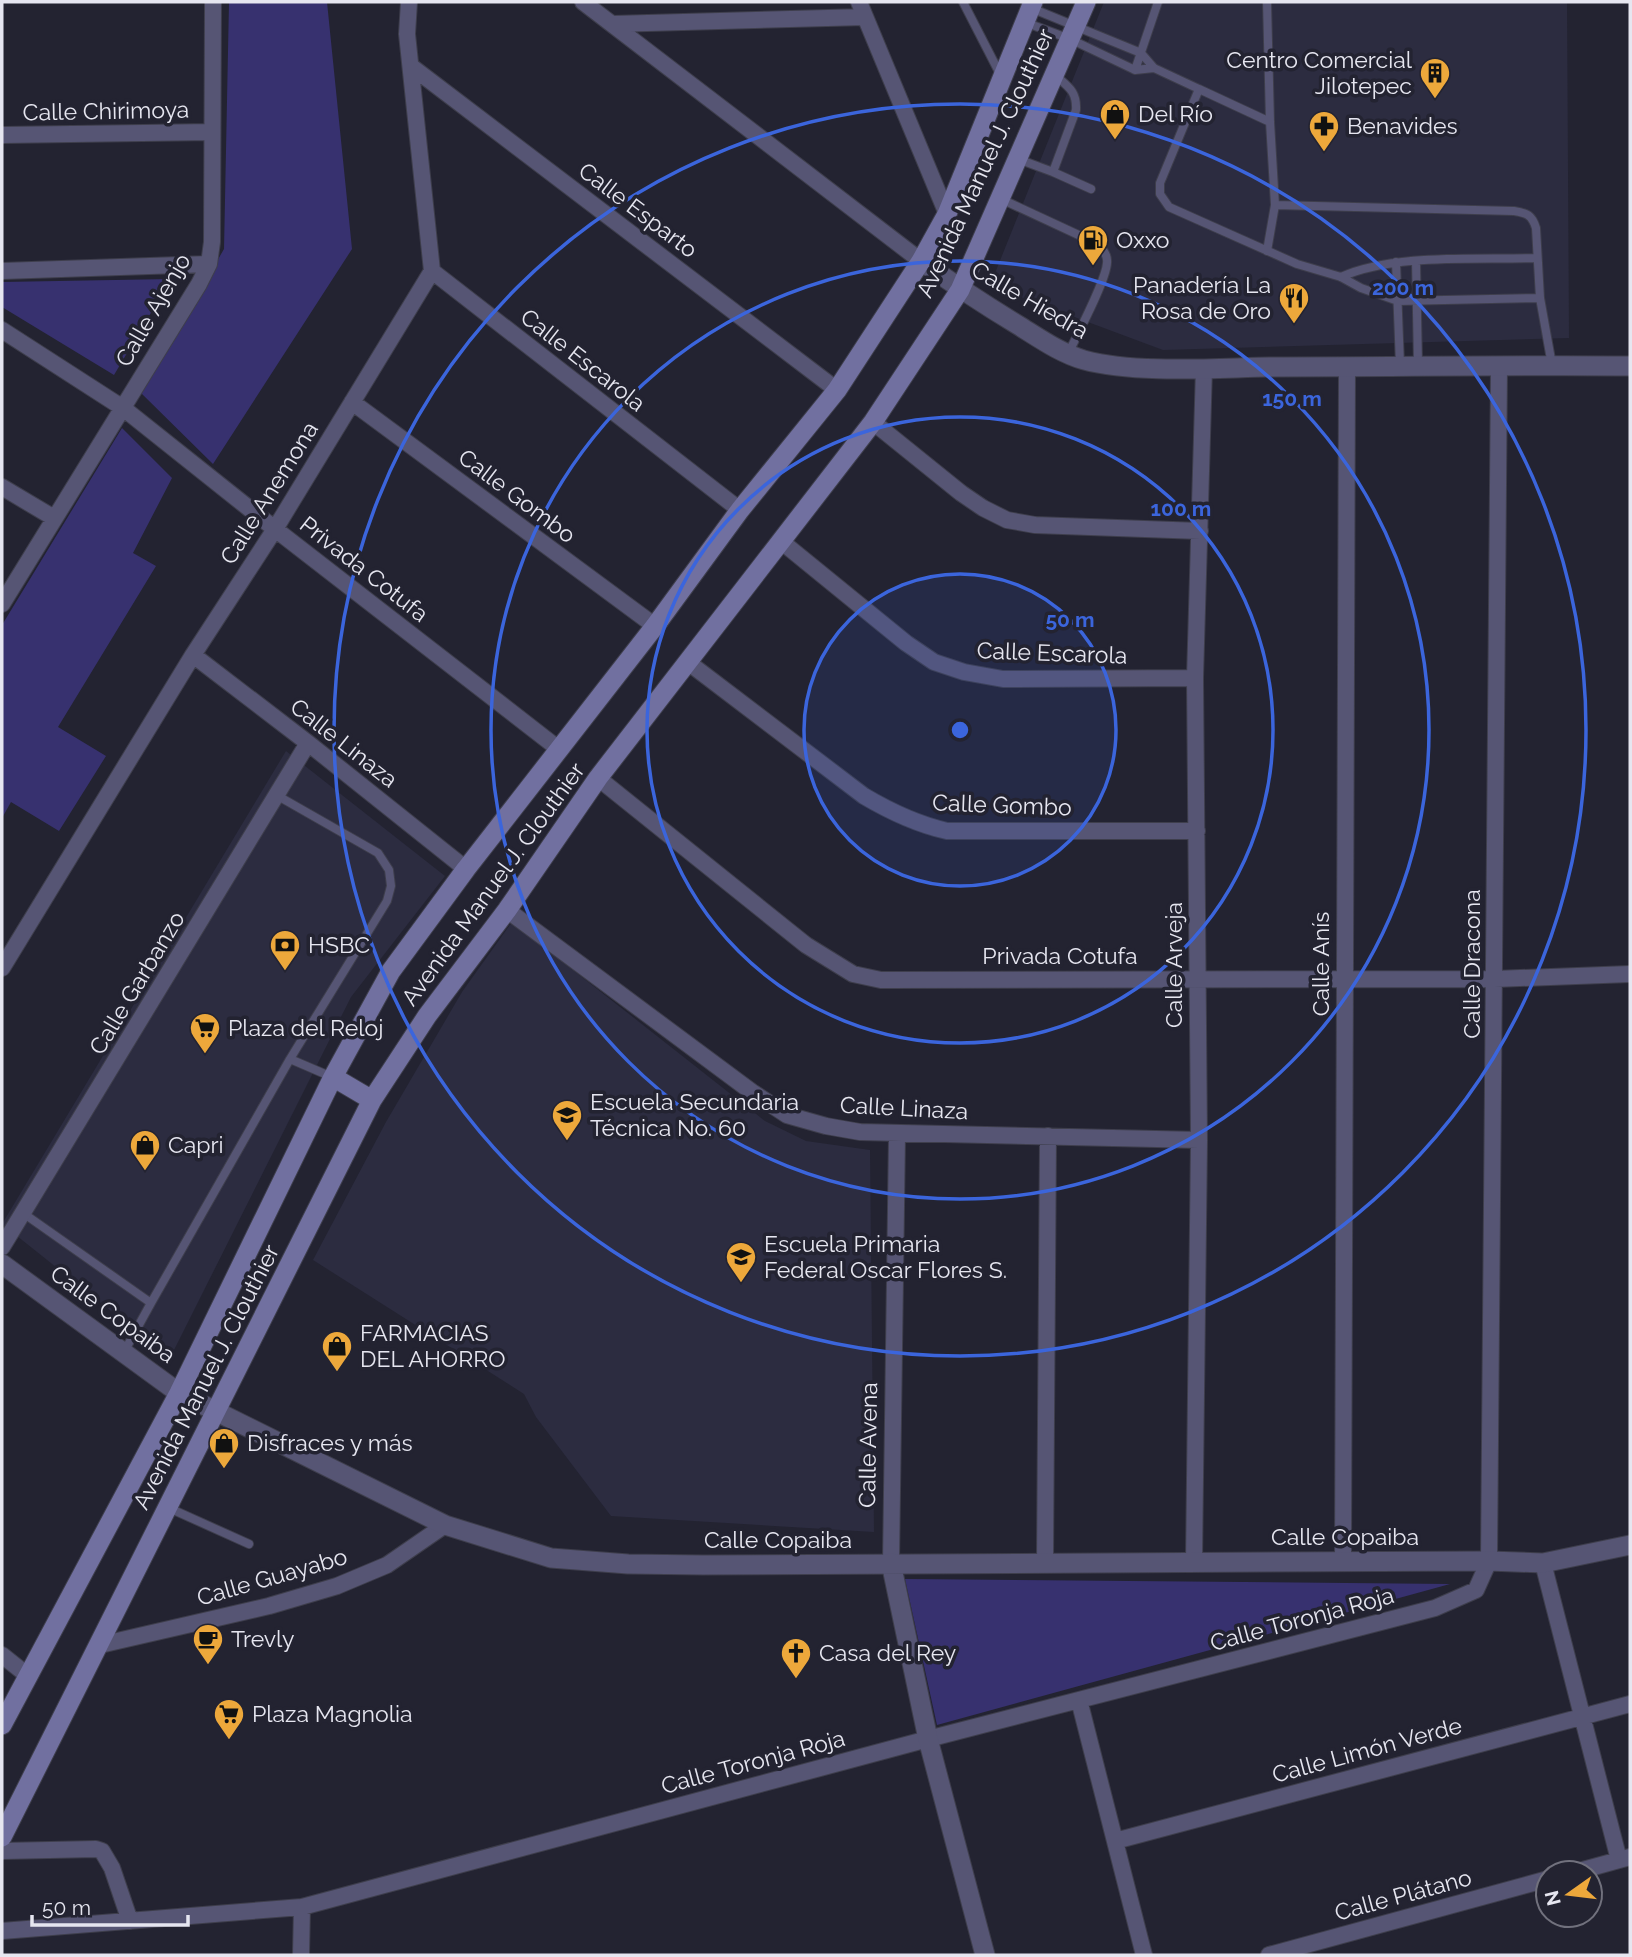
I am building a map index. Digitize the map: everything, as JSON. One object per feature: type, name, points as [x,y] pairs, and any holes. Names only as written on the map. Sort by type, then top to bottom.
[{"type":"main road","name":"Avenida Manuel J. Clouthier","points":[[2,1837],[372,1100],[427,1016],[507,910],[598,778],[690,663],[873,422],[960,289],[1086,2]]},
{"type":"main road","name":"Avenida Manuel J. Clouthier","points":[[2,1725],[179,1393],[332,1077],[391,971],[740,510],[837,390],[921,261],[947,214],[1029,11]]},
{"type":"main road","points":[[332,1077],[372,1100]]},
{"type":"street","name":"Calle Ajenjo","points":[[2,604],[209,264],[212,242],[213,2]]},
{"type":"street","points":[[409,2],[407,34],[432,271]]},
{"type":"street","name":"Calle Hiedra","points":[[583,2],[960,289],[1068,354],[1083,360],[1131,367],[1204,368],[1630,366]]},
{"type":"street","points":[[612,24],[862,9],[947,214]]},
{"type":"street","name":"Calle Esparto","points":[[412,67],[837,390]]},
{"type":"street","name":"Calle Chirimoya","points":[[2,135],[212,132]]},
{"type":"street","points":[[2,271],[209,264]]},
{"type":"street","name":"Calle Anemona","points":[[2,968],[432,271]]},
{"type":"street","name":"Calle Escarola","points":[[432,271],[740,510]]},
{"type":"street","name":"Privada Cotufa","points":[[2,330],[123,408],[560,750]]},
{"type":"street","name":"Calle Dracona","points":[[1489,1561],[1499,366]]},
{"type":"street","name":"Calle Anís","points":[[1343,1562],[1347,367]]},
{"type":"street","name":"Calle Arveja","points":[[1194,1563],[1199,1140],[1195,678],[1204,368]]},
{"type":"street","name":"Calle Gombo","points":[[352,402],[654,626]]},
{"type":"street","points":[[873,422],[961,493],[1007,520],[1035,525],[1199,531]]},
{"type":"street","points":[[2,487],[54,518]]},
{"type":"street","name":"Calle Escarola","points":[[782,542],[906,643],[934,662],[964,672],[1003,679],[1195,678]]},
{"type":"street","name":"Calle Linaza","points":[[193,656],[308,743],[466,869]]},
{"type":"street","name":"Calle Gombo","points":[[690,663],[864,796],[893,813],[922,825],[947,831],[1197,831]]},
{"type":"street","name":"Calle Garbanzo","points":[[2,1247],[308,743]]},
{"type":"street","name":"Privada Cotufa","points":[[598,778],[806,945],[853,974],[881,980],[1495,979],[1630,974]]},
{"type":"street","name":"Calle Linaza","points":[[507,910],[752,1092],[788,1115],[826,1126],[897,1135],[1199,1140]]},
{"type":"street","name":"Calle Avena","points":[[897,1135],[891,1563],[928,1739],[985,1955]]},
{"type":"street","points":[[1045,1563],[1048,1136]]},
{"type":"street","name":"Calle Copaiba","points":[[2,1264],[179,1393],[445,1525],[551,1558],[666,1564],[1543,1563],[1630,1545]]},
{"type":"street","name":"Calle Guayabo","points":[[100,1645],[269,1606],[337,1586],[387,1565],[445,1525]]},
{"type":"street","name":"Calle Toronja Roja","points":[[2,1931],[302,1907],[928,1739],[1434,1608],[1476,1590],[1489,1561]]},
{"type":"street","points":[[1543,1563],[1583,1716],[1625,1859],[1604,1865]]},
{"type":"street","points":[[2,1655],[27,1675]]},
{"type":"street","points":[[1079,1700],[1144,1955]]},
{"type":"street","name":"Calle Limón Verde","points":[[1115,1841],[1630,1704]]},
{"type":"street","points":[[2,1851],[102,1851],[112,1868],[130,1921]]},
{"type":"street","name":"Calle Plátano","points":[[1269,1955],[1534,1884]]},
{"type":"street","points":[[301,1955],[302,1907]]},
{"type":"lane","points":[[964,2],[1002,77]]},
{"type":"lane","points":[[1135,71],[1158,2]]},
{"type":"lane","points":[[1267,2],[1275,205],[1267,251]]},
{"type":"lane","points":[[1029,11],[1072,32],[1141,53],[1154,68],[1270,122]]},
{"type":"lane","points":[[1029,11],[1072,32],[1135,71],[1154,68]]},
{"type":"lane","points":[[1053,172],[1076,110],[1073,90],[1054,74]]},
{"type":"lane","points":[[1199,89],[1160,183],[1163,201],[1169,207],[1297,264],[1341,277],[1361,288],[1398,301],[1540,298]]},
{"type":"lane","points":[[1017,159],[1091,189]]},
{"type":"lane","points":[[1000,199],[1098,244],[1105,253],[1107,264],[1103,277],[1068,354]]},
{"type":"lane","points":[[1275,205],[1514,211],[1533,218],[1536,228],[1540,298],[1552,365]]},
{"type":"lane","points":[[1341,277],[1360,269],[1396,262],[1537,258]]},
{"type":"lane","points":[[1409,365],[1417,300],[1416,261]]},
{"type":"lane","points":[[1396,262],[1398,301],[1409,365]]},
{"type":"lane","points":[[124,1353],[290,1059],[387,901],[391,886],[389,870],[378,853],[278,796]]},
{"type":"lane","points":[[290,1059],[332,1077]]},
{"type":"lane","points":[[23,1213],[151,1303]]},
{"type":"lane","points":[[168,1508],[249,1544]]},
{"type":"shaded area","points":[[229,2],[327,2],[352,249],[213,464],[141,393],[224,249]]},
{"type":"shaded area","points":[[1104,2],[1567,2],[1569,338],[1163,350],[1015,295],[993,278]]},
{"type":"shaded area","points":[[171,279],[114,375],[2,307],[2,282]]},
{"type":"shaded area","points":[[122,428],[172,478],[133,553],[156,566],[58,727],[106,756],[59,831],[11,802],[2,818],[2,625]]},
{"type":"shaded area","points":[[286,751],[445,876],[351,997],[170,1358],[2,1224]]},
{"type":"shaded area","points":[[512,922],[765,1121],[806,1141],[870,1150],[874,1532],[611,1516],[536,1417],[524,1394],[313,1260],[386,1122],[462,992]]},
{"type":"shaded area","points":[[905,1579],[1450,1584],[937,1725]]},
{"type":"place","name":"Centro Comercial Jilotepec","points":[[1435,100]]},
{"type":"place","name":"Del Río","points":[[1115,141]]},
{"type":"place","name":"Benavides","points":[[1324,153]]},
{"type":"place","name":"Oxxo","points":[[1093,267]]},
{"type":"place","name":"Panadería La Rosa de Oro","points":[[1294,325]]},
{"type":"place","name":"HSBC","points":[[285,972]]},
{"type":"place","name":"Plaza del Reloj","points":[[205,1055]]},
{"type":"place","name":"Escuela Secundaria Técnica No. 60","points":[[567,1142]]},
{"type":"place","name":"Capri","points":[[145,1172]]},
{"type":"place","name":"Escuela Primaria Federal Oscar Flores S.","points":[[741,1284]]},
{"type":"place","name":"FARMACIAS DEL AHORRO","points":[[337,1373]]},
{"type":"place","name":"Disfraces y más","points":[[224,1470]]},
{"type":"place","name":"Trevly","points":[[208,1666]]},
{"type":"place","name":"Casa del Rey","points":[[796,1680]]},
{"type":"place","name":"Plaza Magnolia","points":[[229,1741]]}]
